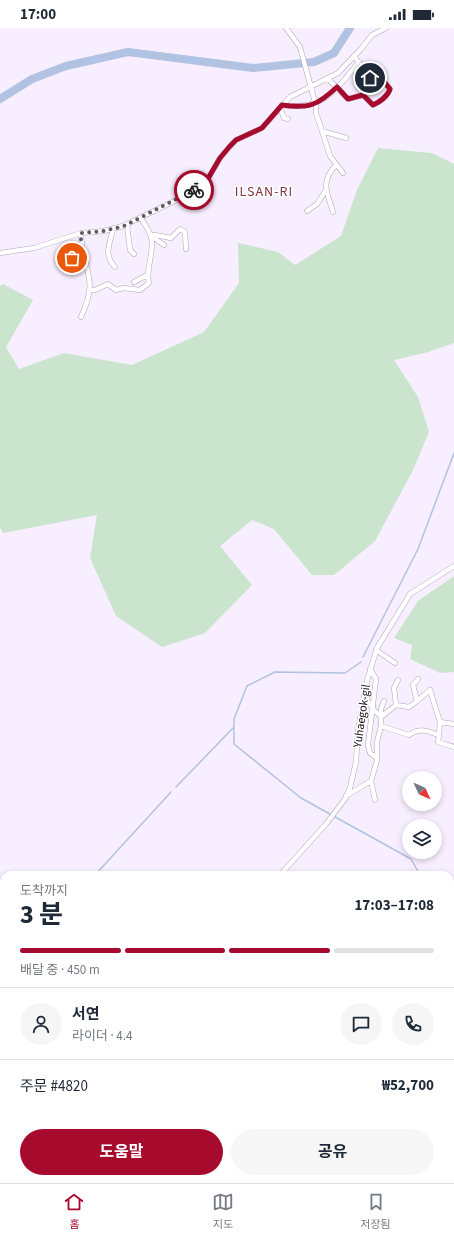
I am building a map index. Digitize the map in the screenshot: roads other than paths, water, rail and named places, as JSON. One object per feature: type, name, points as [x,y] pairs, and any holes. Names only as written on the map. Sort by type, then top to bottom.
[{"type":"street","points":[[286,28],[300,47],[316,104],[316,114],[327,150],[343,173]]},
{"type":"street","points":[[0,253],[34,248],[81,233],[113,229],[127,225],[196,189],[206,182],[220,158],[236,140],[262,128],[290,98],[311,88],[338,72],[372,35],[386,28]]},
{"type":"street","points":[[328,78],[348,99],[363,95],[373,105],[388,94],[390,89],[378,74],[370,78],[354,56]]},
{"type":"street","points":[[281,107],[316,104],[326,98],[337,87],[358,62]]},
{"type":"street","points":[[281,107],[284,118],[288,119]]},
{"type":"street","points":[[322,131],[346,138]]},
{"type":"street","points":[[333,212],[325,186],[330,172],[336,165]]},
{"type":"street","points":[[196,189],[203,204]]},
{"type":"street","points":[[307,211],[311,206],[317,204],[326,190]]},
{"type":"street","points":[[90,290],[95,290],[108,284],[116,290],[124,288],[140,290],[150,283],[147,275],[152,250],[151,236],[141,218]]},
{"type":"street","points":[[127,225],[130,250],[134,254]]},
{"type":"street","points":[[113,229],[107,250],[111,262],[115,267]]},
{"type":"street","points":[[151,236],[155,235],[171,238],[180,229],[185,232],[186,250]]},
{"type":"street","points":[[81,233],[81,245],[89,271],[90,290],[88,302],[81,317]]},
{"type":"street","points":[[151,236],[164,245]]},
{"type":"street","points":[[72,258],[81,245]]},
{"type":"street","points":[[134,282],[147,275]]},
{"type":"street","name":"Yuhaegok-gil","points":[[284,871],[326,824],[346,796],[354,776],[364,695],[376,650],[410,594],[454,566]]},
{"type":"street","points":[[376,650],[395,664]]},
{"type":"street","points":[[370,669],[376,679],[368,745],[370,753],[377,758]]},
{"type":"street","points":[[417,701],[412,685],[418,679]]},
{"type":"street","points":[[396,705],[394,688],[398,680]]},
{"type":"street","points":[[381,717],[396,705],[410,707],[430,690],[440,722],[438,742],[454,748]]},
{"type":"street","points":[[364,695],[381,717]]},
{"type":"street","points":[[375,800],[371,780],[377,758],[377,742],[381,726],[381,708],[384,701]]},
{"type":"street","points":[[440,722],[454,724]]},
{"type":"street","points":[[381,726],[409,735],[414,731],[423,730],[439,735]]},
{"type":"street","points":[[346,796],[371,780]]},
{"type":"waterway","points":[[0,99],[32,79],[66,66],[128,52],[253,68],[314,62],[334,53],[350,28]]},
{"type":"waterway","points":[[363,657],[418,549],[454,453]]},
{"type":"waterway","points":[[361,662],[345,673],[275,672],[247,686],[234,719],[234,744],[301,798],[411,859],[418,871]]},
{"type":"waterway","points":[[176,787],[233,728]]},
{"type":"waterway","points":[[99,871],[171,792]]},
{"type":"district","name":"ILSAN-RI","points":[[264,192]]}]
